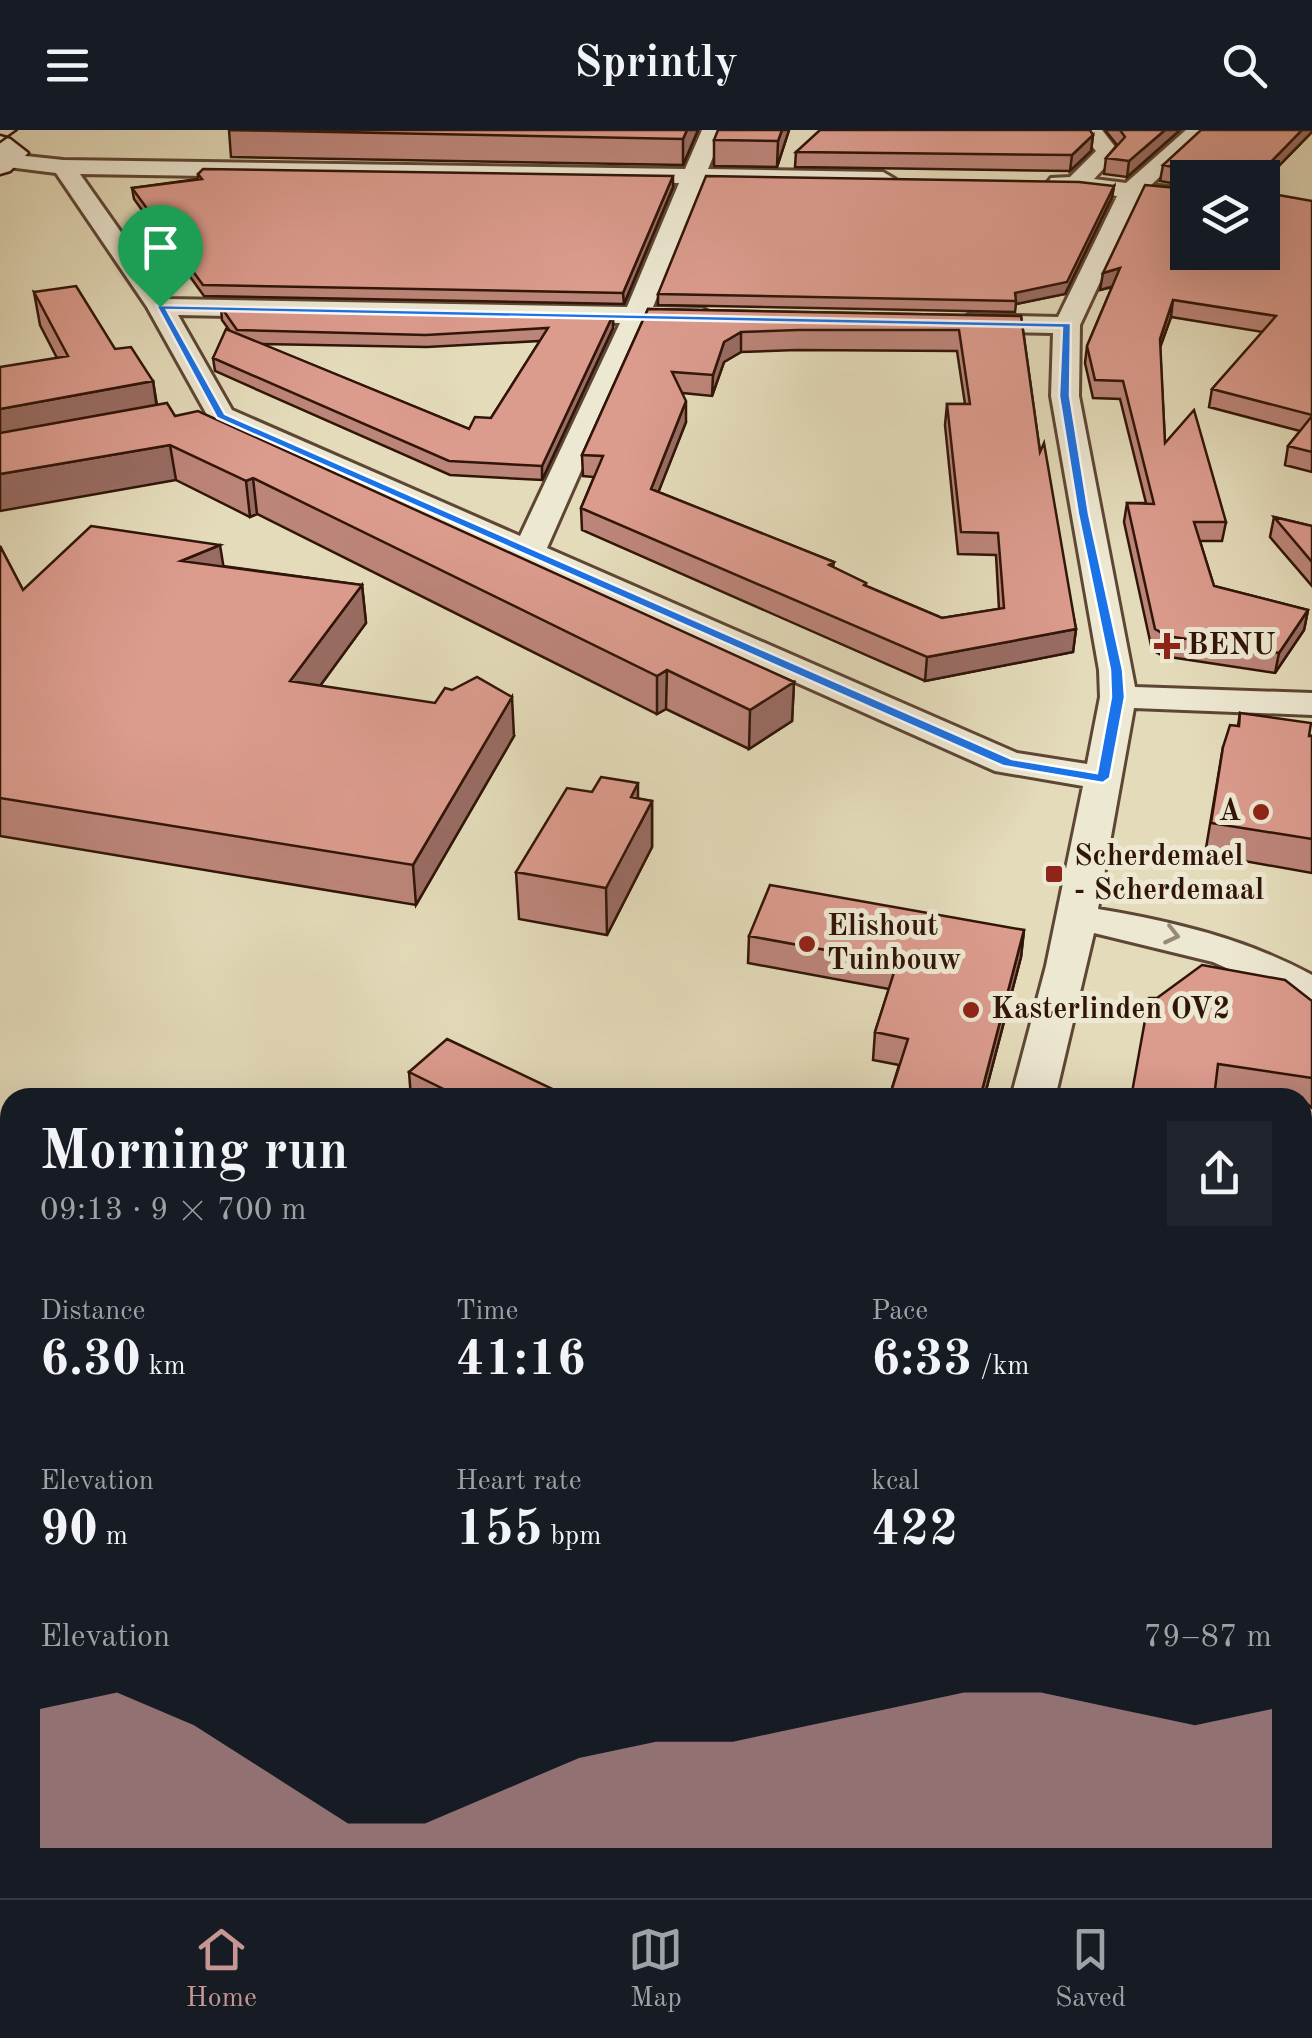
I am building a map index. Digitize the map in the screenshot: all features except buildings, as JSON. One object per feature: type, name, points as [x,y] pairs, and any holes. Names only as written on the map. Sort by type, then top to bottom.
[{"type":"street","points":[[10,130],[2,152],[63,167],[911,180]]},
{"type":"street","points":[[528,554],[637,314],[713,130]]},
{"type":"street","points":[[1078,182],[1108,152],[1090,130]]},
{"type":"street","points":[[1034,1088],[1076,918],[1118,697],[1064,396],[1067,325],[1131,192],[1198,130]]},
{"type":"street","points":[[63,167],[160,307],[221,416]]},
{"type":"street","points":[[1029,182],[1078,182],[1170,195]]},
{"type":"street","points":[[160,307],[732,317]]},
{"type":"street","points":[[942,322],[1067,325]]},
{"type":"street","points":[[185,423],[221,416],[1008,763],[1103,778]]},
{"type":"street","points":[[1118,697],[1312,704]]},
{"type":"street","points":[[1076,918],[1210,944],[1284,976],[1312,993]]},
{"type":"tram line","points":[[0,142],[17,130]]},
{"type":"place","name":"BENU","points":[[1167,646]]},
{"type":"place","name":"A","points":[[1261,812]]},
{"type":"place","name":"Scherdemael - Scherdemaal","points":[[1054,874]]},
{"type":"place","name":"Elishout Tuinbouw","points":[[807,944]]},
{"type":"place","name":"Kasterlinden OV2","points":[[971,1010]]},
{"type":"route","points":[[160,307],[1067,325],[1064,396],[1116,670],[1118,697],[1103,778],[1008,763],[221,416],[160,307]]}]
